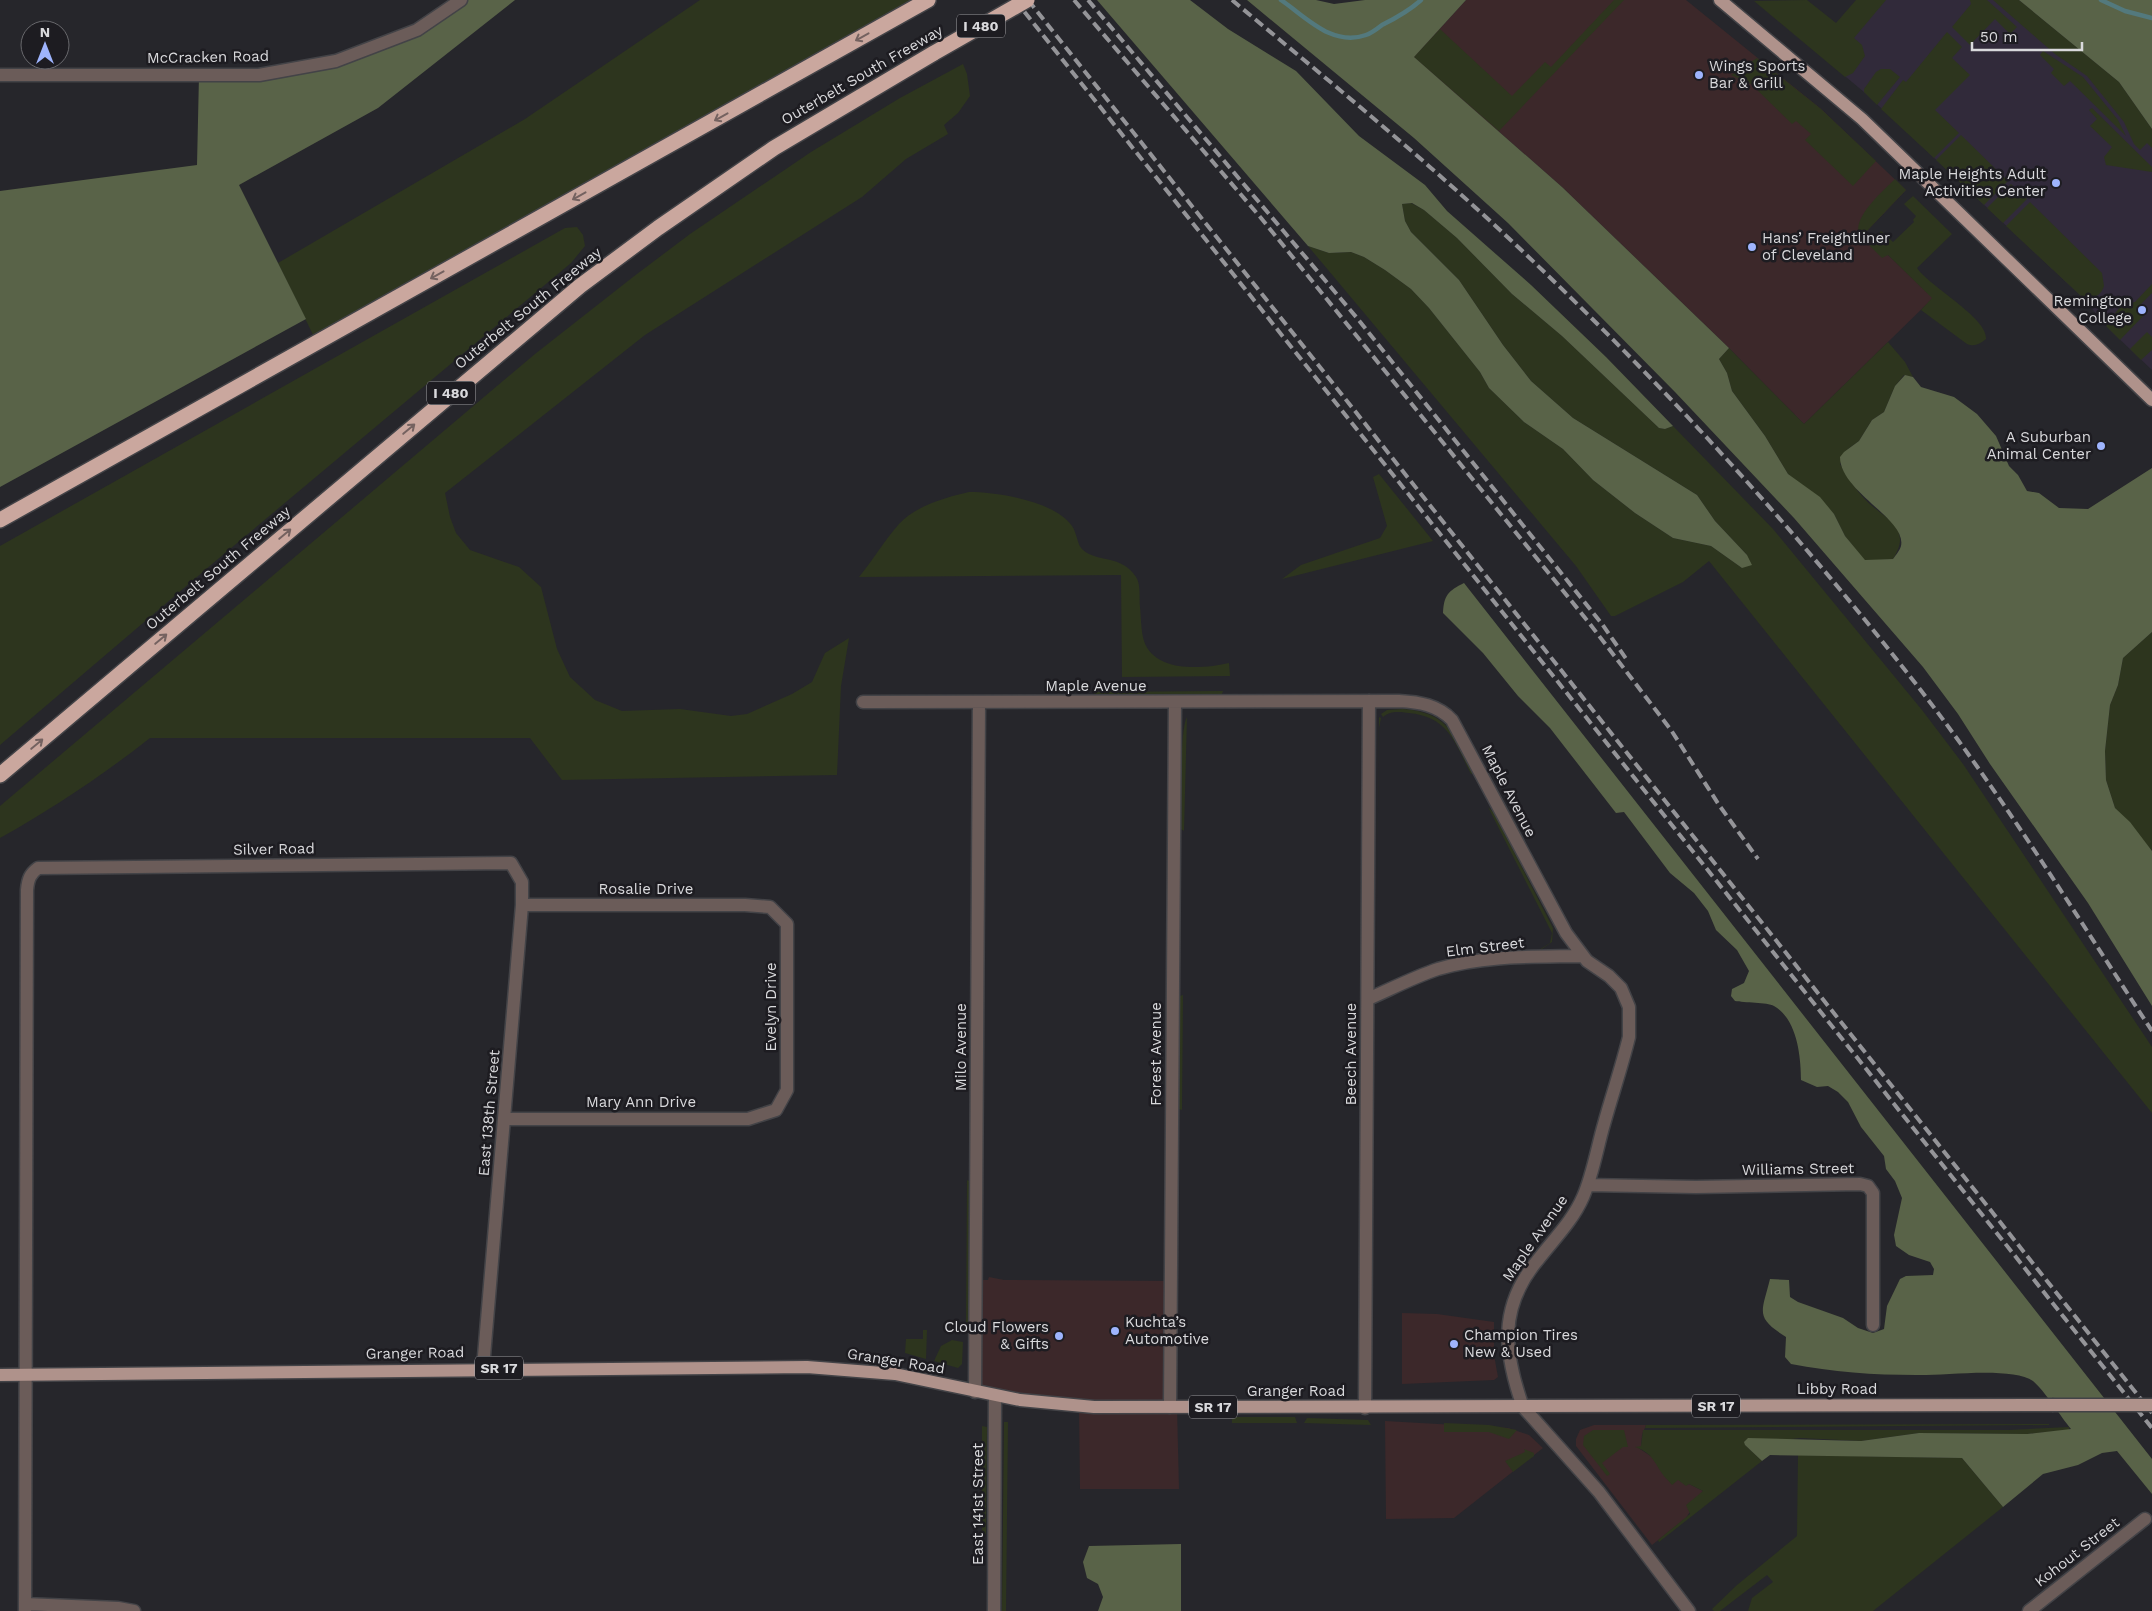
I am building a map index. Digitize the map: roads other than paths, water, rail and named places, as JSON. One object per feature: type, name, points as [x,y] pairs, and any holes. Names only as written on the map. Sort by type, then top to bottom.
[{"type":"highway","points":[[0,520],[928,0]]},
{"type":"highway","name":"Outerbelt South Freeway","points":[[0,775],[580,286],[658,228],[774,148],[1027,0]]},
{"type":"main road","points":[[1720,0],[1862,119],[2152,400]]},
{"type":"main road","name":"Granger Road","points":[[0,1375],[483,1368],[825,1368],[895,1374],[995,1396],[1088,1406],[1523,1407]]},
{"type":"main road","name":"Libby Road","points":[[1523,1407],[2152,1405]]},
{"type":"street","name":"McCracken Road","points":[[0,75],[259,75],[345,57],[417,30],[460,0]]},
{"type":"street","name":"Maple Avenue","points":[[863,702],[1369,701],[1419,703],[1438,709],[1452,720],[1560,923],[1583,956],[1621,988],[1630,1016],[1629,1037],[1588,1185],[1565,1228],[1523,1280],[1510,1310],[1507,1326],[1508,1348],[1516,1386],[1523,1407]]},
{"type":"street","name":"Beech Avenue","points":[[1365,1408],[1369,701]]},
{"type":"street","name":"Milo Avenue","points":[[975,1392],[980,702]]},
{"type":"street","name":"Forest Avenue","points":[[1170,1407],[1175,702]]},
{"type":"street","name":"Silver Road","points":[[25,1375],[27,890],[31,873],[38,868],[511,863]]},
{"type":"street","name":"East 138th Street","points":[[483,1368],[522,905],[522,882],[511,863]]},
{"type":"street","name":"Rosalie Drive","points":[[522,905],[745,905],[770,908]]},
{"type":"street","name":"Evelyn Drive","points":[[770,908],[787,924],[787,1090],[776,1110]]},
{"type":"street","name":"Elm Street","points":[[1368,999],[1425,974],[1460,964],[1500,959],[1583,956]]},
{"type":"street","name":"Mary Ann Drive","points":[[505,1119],[748,1119],[776,1110]]},
{"type":"street","name":"Williams Street","points":[[1588,1185],[1687,1187],[1860,1184],[1868,1186],[1873,1193],[1873,1325]]},
{"type":"street","points":[[25,1375],[25,1607],[118,1608],[134,1611]]},
{"type":"street","name":"East 141st Street","points":[[994,1611],[995,1396]]},
{"type":"street","points":[[1523,1407],[1599,1492],[1688,1611]]},
{"type":"street","name":"Kohout Street","points":[[2029,1611],[2145,1519]]},
{"type":"waterway","points":[[1281,0],[1310,22],[1331,34],[1354,38],[1372,32],[1407,11],[1421,0]]},
{"type":"waterway","points":[[2101,0],[2125,11],[2152,18]]},
{"type":"railway","points":[[1015,0],[2152,1428]]},
{"type":"railway","points":[[1028,0],[2152,1413]]},
{"type":"railway","points":[[1074,0],[1261,218],[1590,624],[1671,730],[1719,805],[1758,859]]},
{"type":"railway","points":[[1088,0],[1357,318],[1602,624],[1627,660]]},
{"type":"railway","points":[[1232,0],[1483,214],[1622,349],[1723,455],[1820,565],[1944,721],[2036,852],[2152,1031]]},
{"type":"place","name":"Wings Sports Bar & Grill","points":[[1699,75]]},
{"type":"place","name":"Maple Heights Adult Activities Center","points":[[2056,183]]},
{"type":"place","name":"Hans’ Freightliner of Cleveland","points":[[1752,247]]},
{"type":"place","name":"Remington College","points":[[2142,310]]},
{"type":"place","name":"A Suburban Animal Center","points":[[2101,446]]},
{"type":"place","name":"Kuchta’s Automotive","points":[[1115,1331]]},
{"type":"place","name":"Cloud Flowers & Gifts","points":[[1059,1336]]},
{"type":"place","name":"Champion Tires New & Used","points":[[1454,1344]]}]
